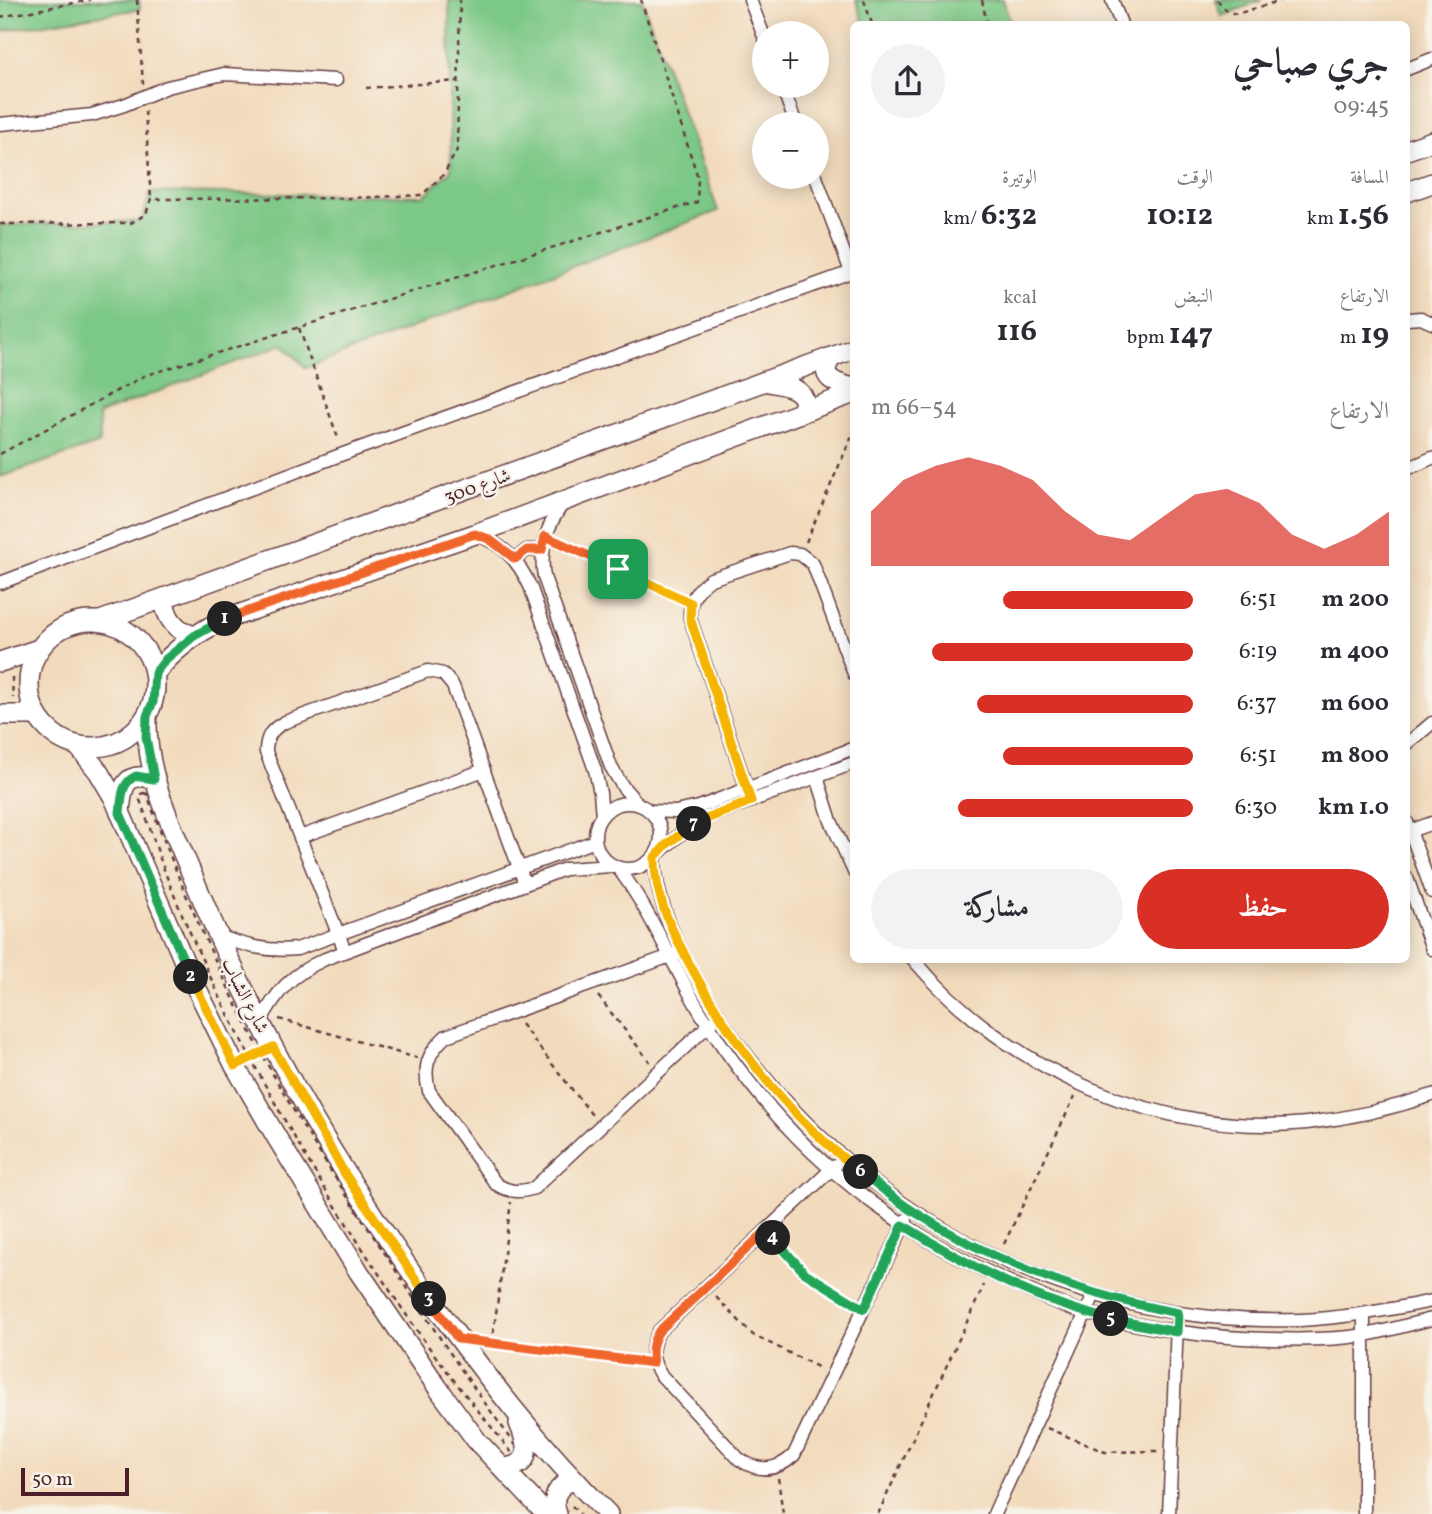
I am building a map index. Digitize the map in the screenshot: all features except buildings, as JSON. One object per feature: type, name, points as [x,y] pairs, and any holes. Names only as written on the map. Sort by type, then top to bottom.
[{"type":"street","points":[[750,0],[758,21]]},
{"type":"street","points":[[1112,0],[1120,21]]},
{"type":"street","points":[[1410,68],[1432,59]]},
{"type":"street","points":[[0,124],[92,115],[167,88],[224,74],[336,80]]},
{"type":"street","points":[[1410,149],[1432,141]]},
{"type":"street","points":[[1410,191],[1432,183]]},
{"type":"street","points":[[821,189],[850,263]]},
{"type":"street","points":[[0,583],[343,454],[850,272]]},
{"type":"street","points":[[1410,319],[1421,318],[1432,323]]},
{"type":"street","name":"شارع 300","points":[[100,621],[850,350]]},
{"type":"street","points":[[832,357],[827,369],[831,381],[850,389]]},
{"type":"street","points":[[765,381],[797,389],[805,402],[801,413]]},
{"type":"street","points":[[155,673],[166,659],[194,636],[223,620],[475,534],[850,393]]},
{"type":"street","points":[[1410,467],[1432,458]]},
{"type":"street","points":[[564,501],[552,518],[545,536],[541,563],[544,577],[611,767],[623,787],[639,804],[651,811],[660,824],[660,848],[655,856],[658,892],[683,951],[719,1016],[758,1070],[799,1116],[843,1158],[911,1210],[969,1245],[1030,1273],[1094,1295],[1178,1313],[1240,1319],[1302,1320],[1364,1315],[1432,1301]]},
{"type":"street","points":[[475,534],[489,539],[515,559],[530,586],[594,770],[602,816]]},
{"type":"street","points":[[515,559],[527,550],[542,550]]},
{"type":"street","points":[[749,794],[690,618],[691,603],[701,586],[711,579],[790,553],[800,554],[813,565],[850,663]]},
{"type":"street","points":[[164,598],[165,609],[176,626],[194,636]]},
{"type":"street","points":[[5,660],[38,649],[59,630],[72,624],[100,621],[115,625],[135,638],[149,657],[155,673],[153,702],[147,716],[137,729],[124,738],[102,747],[78,747]]},
{"type":"street","points":[[38,649],[28,682],[36,715],[54,735],[78,747],[101,776],[120,813],[190,975],[235,1066],[359,1272],[438,1388],[477,1441],[546,1514]]},
{"type":"street","points":[[345,951],[266,752],[270,733],[285,722],[428,671],[443,674],[453,686],[525,884]]},
{"type":"street","points":[[6,715],[36,715]]},
{"type":"street","name":"شارع الشباب","points":[[147,716],[146,737],[154,779],[217,936],[262,1019],[273,1047],[345,1174],[458,1339],[516,1415],[608,1514]]},
{"type":"street","points":[[1410,741],[1432,723]]},
{"type":"street","points":[[262,1019],[285,984],[302,970],[345,951],[565,869],[642,867],[702,819],[749,794],[850,750]]},
{"type":"street","points":[[651,811],[687,810],[817,777],[850,764]]},
{"type":"street","points":[[300,837],[484,770]]},
{"type":"street","points":[[120,813],[124,785],[129,779],[136,776],[154,779]]},
{"type":"street","points":[[817,777],[831,821],[850,863]]},
{"type":"street","points":[[639,804],[615,806],[602,816],[597,824],[595,841],[601,856],[615,867],[639,898],[708,1026],[740,1071],[779,1118],[831,1170],[903,1225],[990,1274],[1085,1313],[1177,1332],[1239,1339],[1301,1340],[1364,1335],[1432,1319]]},
{"type":"street","points":[[1410,828],[1432,823]]},
{"type":"street","points":[[1410,833],[1432,892]]},
{"type":"street","points":[[217,936],[257,949],[297,949],[595,841]]},
{"type":"street","points":[[1410,887],[1432,949]]},
{"type":"street","points":[[683,951],[446,1036],[434,1047],[427,1060],[425,1076],[429,1091],[496,1184],[513,1192],[524,1191],[534,1188],[719,1016]]},
{"type":"street","points":[[917,963],[962,1009],[998,1038],[1037,1063],[1122,1100],[1166,1113],[1212,1121],[1304,1123],[1396,1107],[1432,1095]]},
{"type":"street","points":[[843,1158],[659,1331],[653,1341],[653,1363],[660,1374],[738,1459],[763,1470],[777,1468],[794,1455],[911,1210]]},
{"type":"street","points":[[994,1514],[1094,1295]]},
{"type":"street","points":[[1169,1514],[1178,1313]]},
{"type":"street","points":[[1364,1315],[1364,1514]]},
{"type":"street","points":[[503,1468],[513,1468],[522,1462],[527,1454],[527,1444],[516,1415]]},
{"type":"street","points":[[557,1514],[554,1501],[556,1494],[566,1482],[574,1480]]},
{"type":"path","points":[[0,17],[90,0]]},
{"type":"path","points":[[0,224],[131,223],[146,214],[151,199],[422,195],[444,174],[457,150],[460,0]]},
{"type":"path","points":[[0,454],[144,376],[697,202],[698,178],[642,1],[648,0]]},
{"type":"path","points":[[864,0],[871,21]]},
{"type":"path","points":[[982,0],[987,21]]},
{"type":"path","points":[[1217,0],[1228,12],[1237,14],[1282,0]]},
{"type":"path","points":[[366,88],[459,81]]},
{"type":"path","points":[[299,328],[343,454]]},
{"type":"path","points":[[800,554],[850,439]]},
{"type":"path","points":[[545,536],[691,603]]},
{"type":"path","points":[[5,660],[6,715]]},
{"type":"path","points":[[590,985],[658,1073]]},
{"type":"path","points":[[512,1013],[600,1126]]},
{"type":"path","points":[[262,1019],[427,1060]]},
{"type":"path","points":[[235,1066],[273,1047]]},
{"type":"path","points":[[997,1258],[1081,1084]]},
{"type":"path","points":[[492,1343],[513,1192]]},
{"type":"path","points":[[766,1231],[805,1273],[864,1309]]},
{"type":"path","points":[[878,1514],[990,1274]]},
{"type":"path","points":[[707,1287],[753,1335],[833,1374]]},
{"type":"path","points":[[458,1339],[653,1363]]},
{"type":"path","points":[[1035,1422],[1105,1452],[1172,1450]]},
{"type":"path","points":[[777,1468],[783,1514]]},
{"type":"green space","points":[[0,0],[139,0],[140,9],[0,31]]},
{"type":"green space","points":[[449,0],[642,0],[718,211],[306,368],[283,344],[99,414],[100,443],[0,477],[0,225],[142,221],[150,192],[424,196],[451,170]]},
{"type":"green space","points":[[856,0],[1003,0],[1010,21],[863,21]]},
{"type":"green space","points":[[1216,0],[1262,0],[1222,16]]},
{"type":"route","points":[[475,534],[489,539],[515,559],[527,550],[542,550],[545,536],[618,569],[691,603],[690,618],[751,801],[702,819],[666,845],[655,857],[654,874],[663,908],[702,987],[719,1016],[758,1070],[799,1116],[843,1158],[911,1210],[969,1245],[1030,1273],[1094,1295],[1178,1313],[1177,1332],[1085,1313],[1040,1296],[947,1252],[903,1225],[864,1309],[805,1273],[766,1231],[659,1331],[653,1341],[653,1363],[458,1339],[345,1174],[273,1047],[235,1066],[190,975],[120,813],[124,785],[129,779],[144,776],[154,779],[146,737],[155,673],[166,659],[194,636],[223,620],[475,534]]}]
